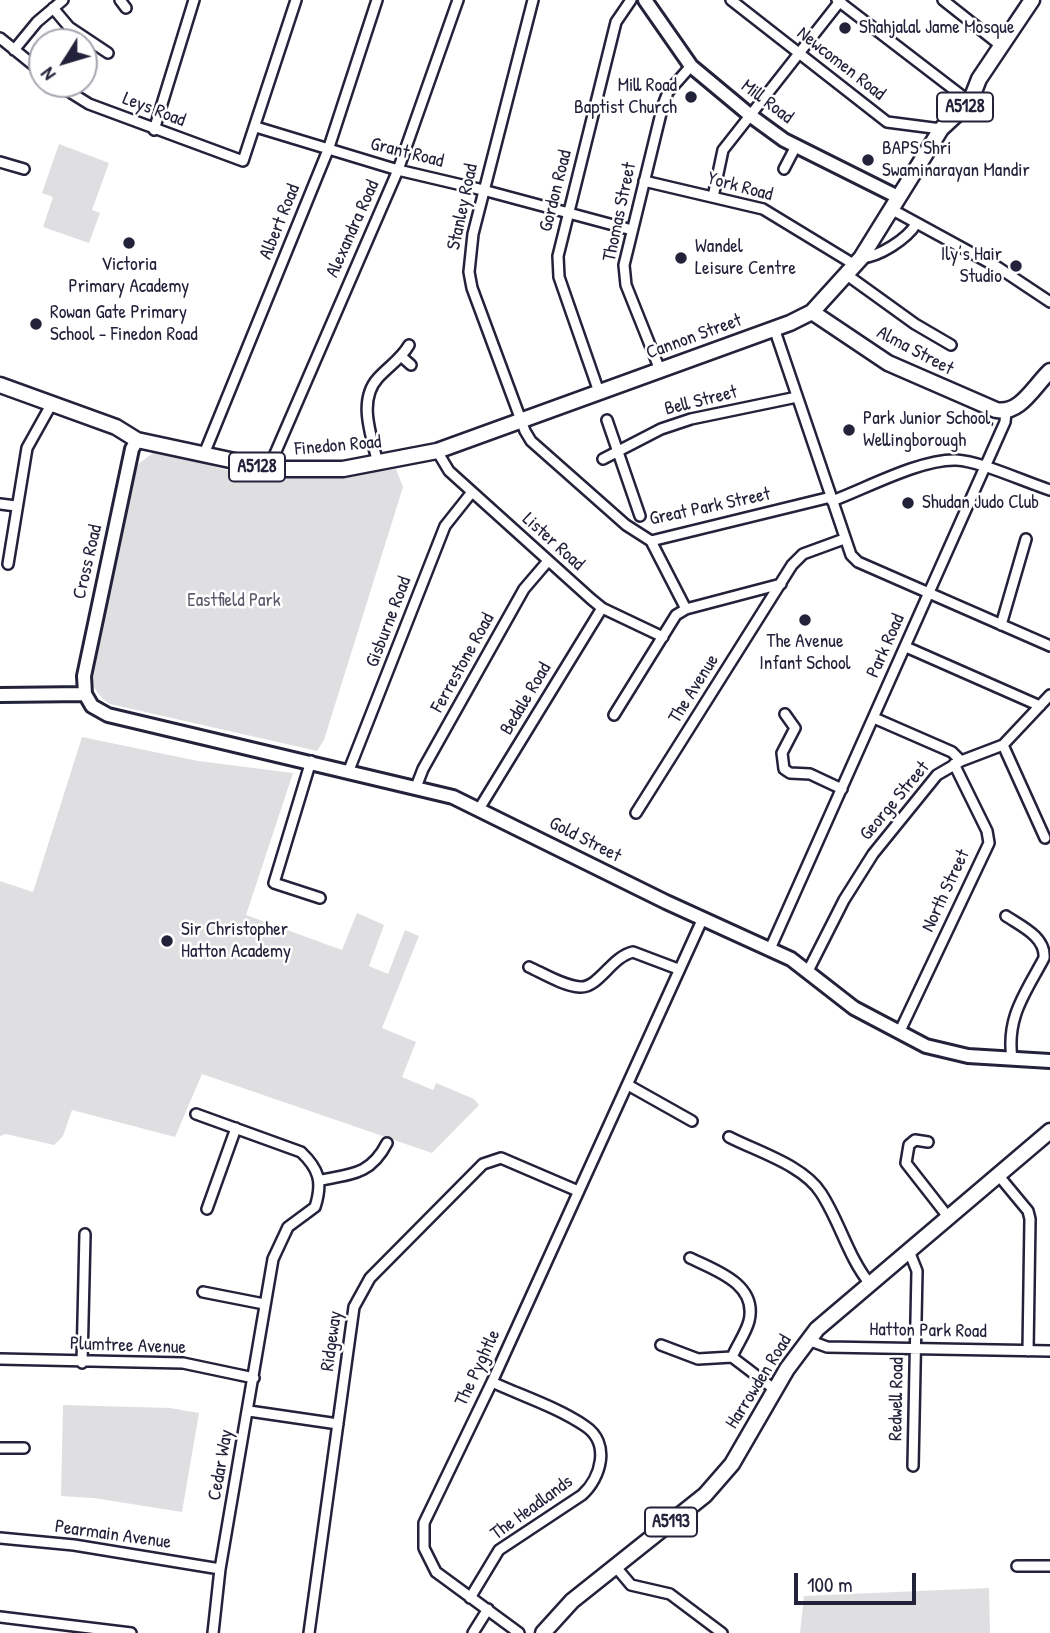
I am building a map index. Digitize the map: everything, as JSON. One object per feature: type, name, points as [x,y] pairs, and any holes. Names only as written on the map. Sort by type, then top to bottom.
[{"type":"main road","name":"A5128","points":[[894,203],[941,128],[970,102],[979,79],[1032,0]]},
{"type":"main road","name":"Cannon Street","points":[[519,419],[660,370],[813,312],[855,266],[894,203]]},
{"type":"main road","name":"Alma Street","points":[[813,312],[888,363],[976,404],[1006,412]]},
{"type":"main road","points":[[1006,412],[1016,408],[1050,371]]},
{"type":"main road","name":"Finedon Road","points":[[0,385],[116,426],[137,440],[272,469],[300,472],[378,464],[437,451],[519,419]]},
{"type":"main road","name":"Harrowden Road","points":[[542,1633],[572,1601],[705,1495],[732,1464],[774,1389],[808,1340],[1050,1131]]},
{"type":"street","points":[[14,50],[63,0]]},
{"type":"street","points":[[120,0],[126,9]]},
{"type":"street","points":[[154,130],[194,0]]},
{"type":"street","points":[[256,127],[296,0]]},
{"type":"street","name":"Albert Road","points":[[204,454],[328,150],[377,0]]},
{"type":"street","name":"Alexandra Road","points":[[272,469],[274,456],[398,170],[457,0]]},
{"type":"street","name":"Stanley Road","points":[[519,419],[469,272],[473,234],[483,190],[533,0]]},
{"type":"street","name":"Gordon Road","points":[[599,391],[559,277],[558,256],[616,22],[631,0]]},
{"type":"street","name":"Mill Road","points":[[645,0],[691,66],[751,116],[796,146],[894,203]]},
{"type":"street","name":"Newcomen Road","points":[[731,0],[887,122],[941,128]]},
{"type":"street","points":[[943,0],[1000,45]]},
{"type":"street","points":[[713,197],[723,150],[839,1],[970,102]]},
{"type":"street","points":[[53,8],[69,27],[108,53]]},
{"type":"street","points":[[0,38],[28,61]]},
{"type":"street","name":"Thomas Street","points":[[660,370],[626,285],[624,265],[668,92],[691,66]]},
{"type":"street","name":"Leys Road","points":[[79,98],[154,130],[243,161],[256,127]]},
{"type":"street","name":"Grant Road","points":[[256,127],[398,170],[632,230]]},
{"type":"street","points":[[784,169],[796,146]]},
{"type":"street","points":[[0,162],[24,169]]},
{"type":"street","name":"York Road","points":[[644,181],[774,214],[855,266],[915,324],[951,345]]},
{"type":"street","points":[[894,203],[916,224],[999,268],[1050,302]]},
{"type":"street","name":"Cannon Street","points":[[855,266],[911,232],[916,224]]},
{"type":"street","points":[[774,328],[844,539],[858,562],[1050,646]]},
{"type":"street","points":[[378,464],[367,411],[368,398],[376,380],[402,357],[409,345]]},
{"type":"street","points":[[402,357],[411,365]]},
{"type":"street","name":"Bell Street","points":[[603,459],[662,429],[691,419],[797,397]]},
{"type":"street","points":[[8,564],[27,448],[51,405]]},
{"type":"street","name":"Park Road","points":[[770,949],[985,469],[1005,422],[1006,412]]},
{"type":"street","name":"Great Park Street","points":[[519,419],[531,441],[626,525],[651,541],[832,499],[930,464],[954,460],[1050,490]]},
{"type":"street","points":[[607,420],[640,516]]},
{"type":"street","name":"Cross Road","points":[[85,694],[86,657],[132,449],[137,440]]},
{"type":"street","name":"Lister Road","points":[[437,451],[442,463],[472,492],[602,608],[663,637]]},
{"type":"street","name":"Gisburne Road","points":[[349,770],[446,526],[472,492]]},
{"type":"street","points":[[0,504],[16,506]]},
{"type":"street","name":"The Avenue","points":[[636,813],[792,565],[803,554],[844,539]]},
{"type":"street","points":[[1001,625],[1026,539]]},
{"type":"street","points":[[651,541],[686,609]]},
{"type":"street","name":"Ferrestone Road","points":[[416,787],[423,769],[524,589],[548,561]]},
{"type":"street","points":[[614,715],[676,615],[686,609],[782,584]]},
{"type":"street","name":"Bedale Road","points":[[479,809],[602,608]]},
{"type":"street","points":[[906,647],[1040,706]]},
{"type":"street","points":[[0,695],[85,694]]},
{"type":"street","name":"Gold Street","points":[[85,694],[93,706],[108,715],[349,770],[416,787],[479,809],[770,949],[808,971],[854,1008],[926,1046],[957,1053],[1050,1062]]},
{"type":"street","name":"George Street","points":[[808,971],[844,900],[873,854],[937,775],[958,763],[1003,745],[1050,695]]},
{"type":"street","points":[[785,715],[795,728],[782,753],[784,769],[790,774],[810,774],[842,789]]},
{"type":"street","points":[[874,718],[952,752],[958,763]]},
{"type":"street","points":[[1003,745],[1045,838]]},
{"type":"street","points":[[311,761],[274,883],[320,898]]},
{"type":"street","name":"North Street","points":[[899,1032],[989,843],[987,831],[958,763]]},
{"type":"street","points":[[1006,916],[1037,938],[1045,950],[1044,958],[1013,1017],[1009,1040],[1012,1059]]},
{"type":"street","name":"The Pyghtle","points":[[519,1633],[436,1572],[424,1548],[424,1523],[492,1381],[703,918]]},
{"type":"street","points":[[529,967],[579,987],[594,983],[612,962],[633,952],[643,953],[678,969]]},
{"type":"street","points":[[628,1086],[692,1121]]},
{"type":"street","points":[[196,1114],[301,1152],[313,1164],[321,1180],[358,1173],[378,1161],[387,1143]]},
{"type":"street","points":[[207,1209],[236,1128]]},
{"type":"street","points":[[729,1137],[806,1177],[821,1192],[860,1270],[870,1284]]},
{"type":"street","points":[[928,1142],[915,1140],[909,1145],[906,1163],[949,1218]]},
{"type":"street","name":"Ridgeway","points":[[309,1633],[354,1307],[359,1293],[369,1278],[483,1164],[501,1158],[578,1191]]},
{"type":"street","points":[[999,1176],[1027,1211],[1030,1219],[1028,1350]]},
{"type":"street","name":"Cedar Way","points":[[213,1633],[220,1569],[249,1411],[264,1304],[280,1238],[288,1227],[316,1207],[321,1180]]},
{"type":"street","points":[[82,1363],[85,1234]]},
{"type":"street","name":"Redwell Road","points":[[909,1251],[916,1272],[913,1466]]},
{"type":"street","points":[[690,1258],[734,1280],[746,1296],[749,1319],[732,1357]]},
{"type":"street","points":[[204,1292],[264,1304]]},
{"type":"street","name":"Hatton Park Road","points":[[808,1340],[827,1347],[1050,1351]]},
{"type":"street","points":[[662,1345],[698,1359],[732,1357],[774,1389]]},
{"type":"street","name":"Plumtree Avenue","points":[[0,1359],[82,1363],[183,1363],[254,1378]]},
{"type":"street","name":"The Headlands","points":[[470,1598],[499,1550],[582,1495],[593,1485],[602,1462],[599,1442],[587,1427],[492,1381]]},
{"type":"street","points":[[249,1411],[338,1424]]},
{"type":"street","points":[[0,1448],[24,1448]]},
{"type":"street","name":"Pearmain Avenue","points":[[0,1538],[74,1545],[220,1569]]},
{"type":"street","points":[[615,1566],[632,1584],[670,1594],[722,1633]]},
{"type":"street","points":[[1017,1566],[1050,1566]]},
{"type":"street","points":[[473,1633],[488,1609]]},
{"type":"street","points":[[0,1617],[131,1633]]},
{"type":"green space","points":[[59,144],[109,163],[92,210],[100,213],[89,243],[43,227],[53,197],[42,193]]},
{"type":"green space","name":"Eastfield Park","points":[[153,453],[176,456],[236,472],[276,477],[336,476],[396,469],[403,487],[324,740],[317,751],[110,704],[94,686],[88,672],[138,464]]},
{"type":"green space","name":"Sir Christopher Hatton Academy","points":[[82,737],[198,761],[293,773],[246,915],[342,950],[357,913],[384,925],[369,966],[388,974],[405,930],[419,936],[382,1028],[416,1042],[402,1077],[433,1090],[436,1083],[474,1099],[479,1105],[432,1153],[202,1074],[175,1137],[72,1110],[63,1136],[54,1145],[6,1134],[0,1136],[0,881],[33,892]]},
{"type":"green space","points":[[63,1405],[170,1408],[199,1413],[182,1512],[94,1498],[61,1496]]},
{"type":"green space","points":[[989,1588],[990,1633],[800,1633],[804,1596]]},
{"type":"place","name":"Shahjalal Jame Mosque","points":[[845,28]]},
{"type":"place","name":"Mill Road Baptist Church","points":[[691,97]]},
{"type":"place","name":"BAPS Shri Swaminarayan Mandir","points":[[868,160]]},
{"type":"place","name":"Victoria Primary Academy","points":[[129,243]]},
{"type":"place","name":"Wandel Leisure Centre","points":[[681,258]]},
{"type":"place","name":"Ily’s Hair Studio","points":[[1016,266]]},
{"type":"place","name":"Rowan Gate Primary School - Finedon Road","points":[[36,324]]},
{"type":"place","name":"Park Junior School, Wellingborough","points":[[849,430]]},
{"type":"place","name":"Shudan Judo Club","points":[[908,503]]},
{"type":"place","name":"The Avenue Infant School","points":[[805,620]]},
{"type":"place","name":"Sir Christopher Hatton Academy","points":[[167,941]]}]
